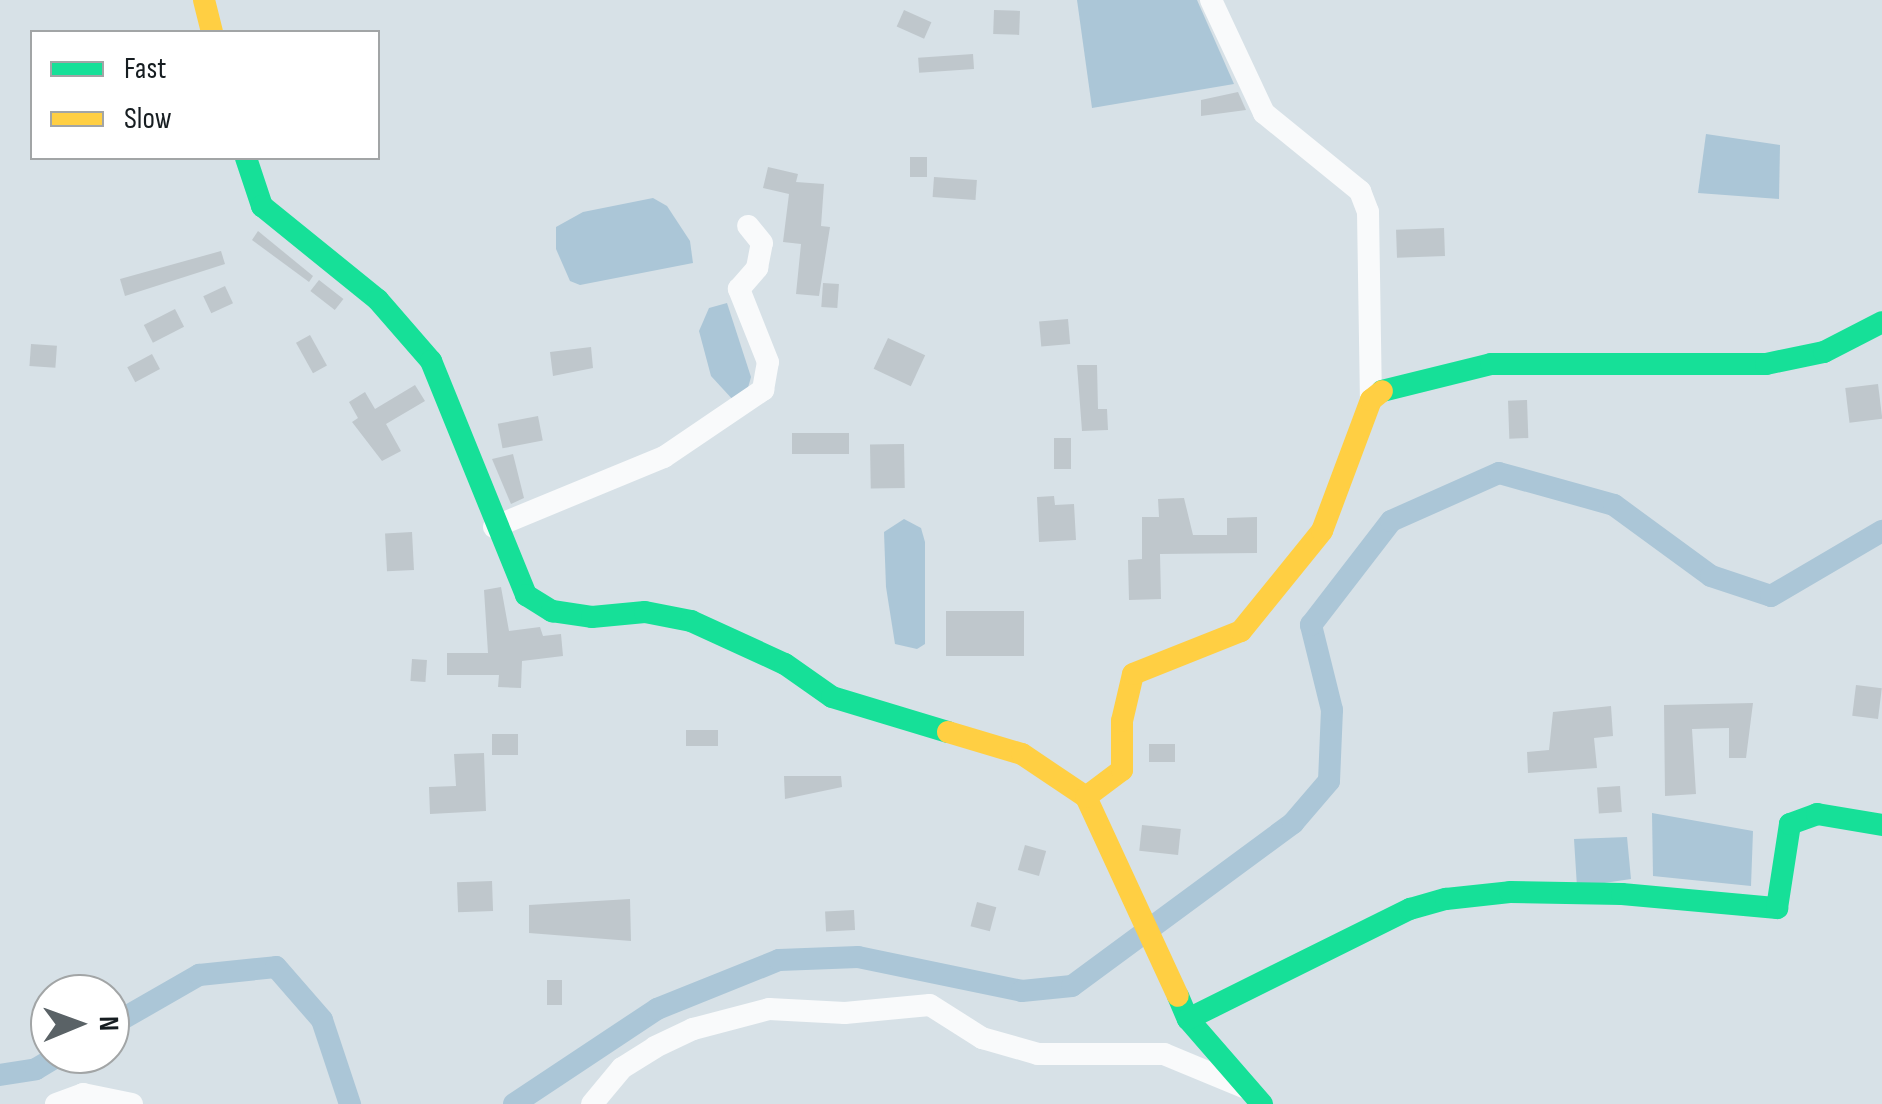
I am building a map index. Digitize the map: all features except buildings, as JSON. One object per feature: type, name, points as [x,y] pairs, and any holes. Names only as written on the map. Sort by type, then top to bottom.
[{"type":"street","points":[[204,0],[212,30]]},
{"type":"street","points":[[1086,796],[1122,770],[1122,721],[1133,674],[1241,631],[1322,531],[1356,454],[1370,400],[1368,212],[1360,191],[1264,113],[1210,0]]},
{"type":"street","points":[[247,160],[262,206],[378,300],[431,360],[456,410],[514,577],[552,611],[592,617],[645,612],[691,621],[785,664],[832,697],[1022,754],[1086,796],[1109,837],[1188,1020],[1254,1096]]},
{"type":"street","points":[[494,527],[664,457],[763,390],[768,362],[739,288],[756,268],[762,243],[748,226]]},
{"type":"street","points":[[1370,400],[1390,385],[1491,364],[1766,364],[1824,352],[1882,322]]},
{"type":"street","points":[[1188,1020],[1410,909],[1446,899],[1510,892],[1622,894],[1777,908],[1790,824],[1817,814],[1882,826]]},
{"type":"street","points":[[592,1104],[622,1068],[693,1029],[768,1009],[845,1013],[930,1006],[982,1038],[1038,1054],[1164,1054],[1254,1096]]},
{"type":"street","points":[[56,1104],[83,1094],[132,1104]]},
{"type":"water","points":[[1077,0],[1197,0],[1234,84],[1092,108]]},
{"type":"water","points":[[1706,134],[1780,145],[1779,199],[1698,193]]},
{"type":"water","points":[[653,198],[667,206],[690,241],[693,263],[580,285],[570,281],[556,249],[556,227],[583,212]]},
{"type":"water","points":[[727,303],[751,377],[746,395],[734,401],[711,376],[699,331],[709,308]]},
{"type":"water","points":[[904,519],[921,528],[925,542],[925,644],[917,649],[895,644],[886,587],[884,532]]},
{"type":"water","points":[[1652,813],[1753,831],[1751,886],[1653,876]]},
{"type":"water","points":[[1627,837],[1631,879],[1577,887],[1574,839]]},
{"type":"waterway","points":[[514,1104],[657,1009],[779,960],[858,957],[1022,991],[1072,986],[1293,823],[1329,781],[1332,710],[1311,625],[1391,521],[1499,473],[1614,505],[1711,576],[1771,596],[1882,531]]},
{"type":"waterway","points":[[130,1015],[199,975],[276,967],[322,1020],[350,1104]]},
{"type":"waterway","points":[[0,1075],[30,1070]]},
{"type":"traffic: fast","points":[[247,160],[262,206],[378,300],[431,361],[526,595],[552,611],[592,617],[645,612],[691,621],[785,664],[832,697],[948,732]]},
{"type":"traffic: fast","points":[[1382,391],[1491,364],[1766,364],[1824,352],[1882,322]]},
{"type":"traffic: fast","points":[[1188,1019],[1410,909],[1446,899],[1510,892],[1622,894],[1777,908],[1790,824],[1817,814],[1882,825]]},
{"type":"traffic: fast","points":[[1178,996],[1188,1019],[1262,1104]]},
{"type":"traffic: slow","points":[[204,0],[212,30]]},
{"type":"traffic: slow","points":[[1086,797],[1122,770],[1122,721],[1133,674],[1241,631],[1322,531],[1371,400],[1382,391]]},
{"type":"traffic: slow","points":[[948,732],[1022,754],[1086,797],[1178,996]]}]
